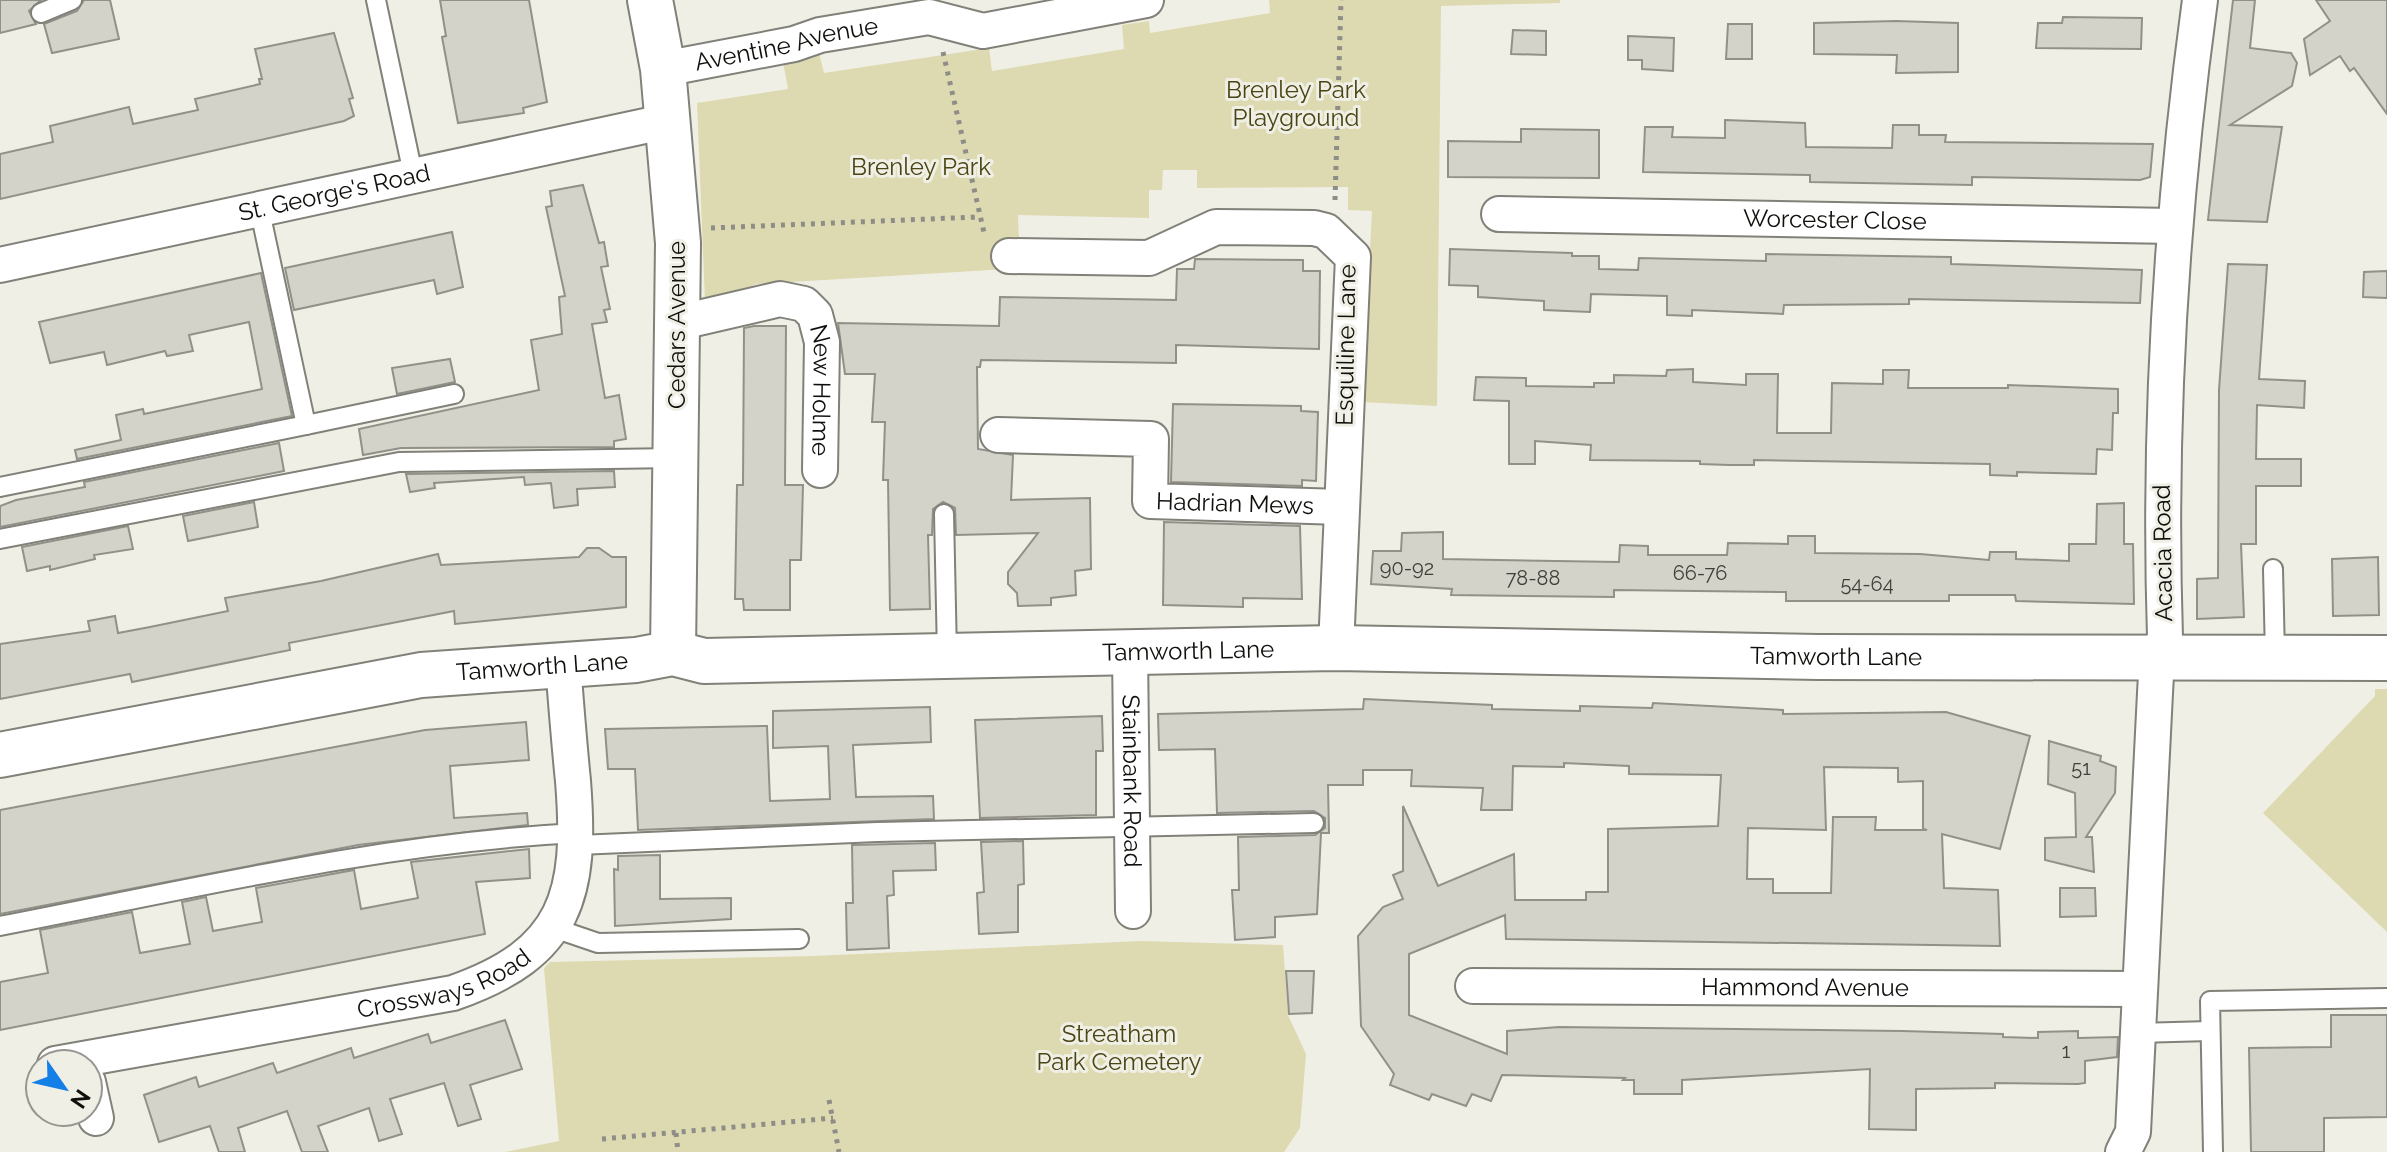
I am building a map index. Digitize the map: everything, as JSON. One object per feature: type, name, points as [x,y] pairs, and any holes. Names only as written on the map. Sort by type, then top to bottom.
[{"type":"street","name":"Cedars Avenue","points":[[650,0],[663,69],[677,229],[673,653]]},
{"type":"street","name":"Aventine Avenue","points":[[663,69],[794,44],[820,35],[929,17],[983,31],[1146,0]]},
{"type":"street","name":"Acacia Road","points":[[2123,1152],[2133,1132],[2157,658],[2165,637],[2162,428],[2173,226],[2200,0]]},
{"type":"street","name":"St. George's Road","points":[[0,265],[668,121]]},
{"type":"street","name":"Worcester Close","points":[[1499,214],[2173,226]]},
{"type":"street","name":"Esquiline Lane","points":[[1009,256],[1149,258],[1216,227],[1314,228],[1326,231],[1353,257],[1336,648]]},
{"type":"street","name":"New Holme","points":[[677,323],[780,299],[796,301],[815,315],[822,342],[820,470]]},
{"type":"street","name":"Hadrian Mews","points":[[998,435],[1151,439],[1150,501],[1341,507]]},
{"type":"street","name":"Tamworth Lane","points":[[0,755],[421,675],[636,660],[673,653],[704,661],[1336,648],[1818,657],[2387,658]]},
{"type":"street","name":"Stainbank Road","points":[[1130,651],[1133,911]]},
{"type":"street","name":"Crossways Road","points":[[104,1059],[453,993],[510,969],[536,947],[551,927],[568,893],[577,839],[563,664]]},
{"type":"street","name":"Hammond Avenue","points":[[1473,986],[2138,989]]},
{"type":"lane","points":[[41,13],[72,0]]},
{"type":"lane","points":[[376,0],[413,174]]},
{"type":"lane","points":[[259,207],[306,425]]},
{"type":"lane","points":[[0,487],[454,394]]},
{"type":"lane","points":[[0,539],[399,462],[676,458]]},
{"type":"lane","points":[[944,514],[947,655]]},
{"type":"lane","points":[[2273,569],[2275,656]]},
{"type":"lane","points":[[0,926],[359,855],[442,843],[1314,823]]},
{"type":"lane","points":[[551,927],[598,943],[799,939]]},
{"type":"lane","points":[[2213,1152],[2210,1001],[2387,998]]},
{"type":"lane","points":[[2137,1033],[2210,1031]]},
{"type":"path","points":[[1326,231],[1335,211],[1334,152],[1341,0]]},
{"type":"path","points":[[937,19],[978,217],[991,254],[1009,256]]},
{"type":"path","points":[[677,229],[978,217]]},
{"type":"path","points":[[829,1100],[839,1152]]},
{"type":"path","points":[[602,1139],[833,1118]]},
{"type":"path","points":[[676,1133],[678,1152]]},
{"type":"green space","name":"Brenley Park","points":[[1269,0],[1560,0],[1560,3],[1441,6],[1437,406],[1362,402],[1372,211],[1348,210],[1348,187],[1197,188],[1197,170],[1163,170],[1162,190],[1149,190],[1149,218],[1018,215],[1019,239],[1007,269],[757,284],[718,300],[705,301],[697,103],[788,89],[783,62],[819,53],[824,73],[989,48],[992,71],[1124,49],[1122,25],[1149,21],[1150,33],[1270,13]]},
{"type":"green space","points":[[2375,689],[2387,689],[2387,932],[2263,813],[2375,696]]},
{"type":"green space","name":"Streatham Park Cemetery","points":[[1141,941],[1283,945],[1288,1015],[1306,1054],[1300,1128],[1284,1152],[505,1152],[559,1141],[544,968],[550,962],[813,956]]},
{"type":"building","points":[[0,0],[41,0],[29,11],[36,24],[0,33]]},
{"type":"building","points":[[84,0],[110,0],[119,39],[52,53],[44,24],[77,11]]},
{"type":"building","points":[[440,0],[529,0],[547,102],[523,108],[524,113],[458,123],[442,37],[446,36]]},
{"type":"building","points":[[2233,0],[2255,0],[2250,48],[2291,53],[2297,63],[2292,86],[2230,125],[2282,127],[2267,222],[2208,220]]},
{"type":"building","points":[[2316,0],[2387,0],[2387,114],[2354,68],[2350,71],[2340,56],[2310,75],[2304,39],[2330,21]]},
{"type":"building","points":[[2063,17],[2142,18],[2141,49],[2036,48],[2038,23],[2062,23]]},
{"type":"building","points":[[1814,23],[1958,23],[1958,72],[1896,73],[1897,55],[1814,54]]},
{"type":"building","points":[[1728,24],[1752,24],[1752,59],[1726,59]]},
{"type":"building","points":[[1513,30],[1546,31],[1546,55],[1511,54]]},
{"type":"building","points":[[334,33],[353,98],[349,99],[354,116],[344,121],[0,199],[0,154],[53,142],[50,126],[129,107],[133,124],[198,110],[195,99],[260,84],[259,79],[262,79],[255,49]]},
{"type":"building","points":[[1628,36],[1674,38],[1673,71],[1642,69],[1642,60],[1628,60]]},
{"type":"building","points":[[1725,120],[1805,123],[1806,147],[1892,148],[1893,125],[1919,125],[1919,135],[1946,135],[1945,142],[2153,144],[2150,177],[2140,180],[1972,177],[1972,185],[1810,182],[1810,175],[1643,172],[1645,127],[1673,127],[1672,137],[1725,138]]},
{"type":"building","points":[[1521,129],[1599,130],[1599,178],[1448,177],[1448,141],[1521,142]]},
{"type":"building","points":[[583,185],[599,243],[604,242],[608,266],[601,267],[610,309],[604,310],[607,322],[592,324],[605,398],[619,395],[626,439],[614,441],[614,447],[401,448],[363,455],[359,429],[539,390],[531,340],[562,334],[559,297],[565,296],[546,207],[552,206],[550,191]]},
{"type":"building","points":[[452,232],[463,287],[437,294],[434,280],[294,310],[285,268]]},
{"type":"building","points":[[1450,249],[1599,256],[1599,269],[1638,270],[1639,258],[1766,261],[1766,254],[1951,257],[1951,264],[2142,270],[2140,303],[1909,299],[1909,304],[1784,305],[1783,314],[1692,310],[1692,316],[1667,315],[1667,296],[1591,294],[1590,312],[1544,310],[1544,301],[1478,297],[1478,286],[1449,285]]},
{"type":"building","points":[[1195,259],[1303,260],[1303,271],[1320,271],[1319,349],[1176,345],[1176,363],[981,360],[980,367],[977,367],[978,449],[1013,455],[1011,500],[1090,498],[1091,569],[1075,571],[1076,595],[1051,598],[1051,605],[1018,606],[1017,593],[1008,584],[1008,572],[1038,533],[956,535],[955,508],[943,502],[933,509],[932,535],[928,535],[930,609],[890,610],[888,480],[883,480],[885,422],[872,422],[875,374],[845,374],[838,323],[999,326],[1000,297],[1176,300],[1177,269],[1194,269]]},
{"type":"building","points":[[2228,264],[2267,265],[2259,379],[2305,381],[2304,408],[2257,405],[2256,459],[2301,459],[2301,486],[2256,486],[2256,544],[2241,544],[2244,617],[2197,619],[2197,579],[2218,578],[2219,390]]},
{"type":"building","points":[[2387,271],[2387,298],[2363,297],[2364,272]]},
{"type":"building","points":[[261,273],[292,416],[77,459],[75,450],[121,440],[116,415],[143,409],[144,414],[262,389],[249,322],[189,335],[193,351],[167,356],[165,351],[107,365],[104,352],[50,363],[39,322]]},
{"type":"building","points":[[786,326],[785,485],[803,485],[801,560],[790,560],[790,610],[744,610],[743,599],[735,599],[737,485],[743,485],[744,328]]},
{"type":"building","points":[[450,359],[455,382],[397,394],[392,368]]},
{"type":"building","points":[[1693,369],[1693,382],[1746,385],[1746,374],[1778,374],[1777,433],[1831,433],[1832,383],[1883,384],[1883,370],[1909,370],[1908,388],[2008,388],[2008,385],[2118,389],[2118,413],[2113,413],[2112,450],[2097,449],[2096,474],[2017,472],[2017,476],[1990,475],[1990,464],[1754,460],[1754,465],[1729,465],[1700,464],[1700,461],[1590,460],[1591,445],[1535,441],[1535,464],[1509,464],[1509,401],[1474,400],[1476,377],[1526,378],[1526,386],[1594,387],[1594,383],[1614,383],[1614,375],[1666,376],[1667,370]]},
{"type":"building","points":[[1173,404],[1301,406],[1301,411],[1318,412],[1316,481],[1302,480],[1302,486],[1171,482]]},
{"type":"building","points":[[279,443],[284,471],[0,527],[0,506],[16,500],[85,487],[84,482]]},
{"type":"building","points":[[614,471],[615,487],[577,489],[578,505],[554,508],[551,483],[525,485],[524,477],[434,483],[435,488],[410,492],[406,474]]},
{"type":"building","points":[[254,502],[258,527],[188,541],[183,516]]},
{"type":"building","points":[[2124,503],[2124,544],[2133,544],[2134,604],[2016,601],[2015,595],[1949,595],[1949,601],[1786,601],[1786,592],[1614,590],[1614,597],[1451,595],[1452,589],[1371,584],[1373,551],[1401,551],[1402,533],[1443,532],[1443,559],[1619,562],[1620,545],[1648,546],[1648,555],[1727,555],[1728,543],[1788,544],[1788,536],[1815,536],[1815,553],[1920,554],[1989,560],[1990,552],[2016,552],[2016,559],[2069,561],[2069,544],[2096,544],[2097,504]]},
{"type":"building","points":[[1164,522],[1300,526],[1302,599],[1243,598],[1243,607],[1163,605]]},
{"type":"building","points":[[128,526],[133,549],[94,555],[95,559],[50,570],[50,566],[27,571],[22,547]]},
{"type":"building","points":[[587,548],[599,548],[612,557],[626,557],[626,607],[455,624],[454,611],[289,643],[290,650],[132,682],[130,674],[0,699],[0,644],[90,631],[88,621],[115,616],[118,633],[228,611],[225,598],[321,581],[438,554],[441,565],[579,557]]},
{"type":"building","points":[[2378,557],[2379,615],[2333,616],[2332,559]]},
{"type":"building","points":[[1364,699],[1492,705],[1492,709],[1580,711],[1580,706],[1652,708],[1653,703],[1783,710],[1783,714],[1946,712],[2030,736],[2000,849],[1942,834],[1944,888],[1998,890],[2000,946],[1506,939],[1505,915],[1409,954],[1409,1015],[1507,1054],[1507,1031],[1559,1027],[1902,1031],[2038,1038],[2038,1032],[2078,1031],[2078,1038],[2118,1037],[2117,1057],[2085,1061],[2085,1083],[1995,1083],[1995,1088],[1916,1089],[1916,1130],[1869,1129],[1870,1069],[1682,1080],[1682,1094],[1634,1094],[1634,1080],[1623,1080],[1625,1078],[1502,1075],[1491,1101],[1472,1094],[1466,1106],[1432,1094],[1429,1100],[1390,1085],[1394,1074],[1361,1026],[1358,936],[1383,907],[1403,899],[1393,875],[1403,871],[1403,806],[1438,886],[1514,854],[1515,900],[1586,900],[1586,892],[1608,892],[1608,829],[1718,826],[1721,775],[1629,774],[1629,766],[1564,763],[1564,767],[1513,766],[1512,810],[1481,810],[1483,788],[1411,786],[1412,770],[1363,770],[1363,785],[1328,785],[1329,833],[1321,833],[1317,914],[1275,917],[1275,937],[1235,940],[1232,890],[1239,890],[1238,837],[1315,835],[1325,828],[1325,818],[1314,811],[1217,813],[1215,749],[1159,750],[1158,714],[1363,709]],"holes":[[[1824,767],[1898,768],[1898,782],[1923,781],[1923,829],[1927,830],[1875,830],[1876,817],[1833,817],[1831,893],[1773,893],[1773,879],[1747,879],[1748,828],[1826,830]]]},
{"type":"building","points":[[930,707],[931,742],[853,745],[856,797],[933,796],[934,819],[638,830],[635,769],[608,769],[605,729],[767,726],[770,801],[830,799],[828,746],[773,748],[773,711]]},
{"type":"building","points":[[1102,716],[1103,751],[1096,751],[1096,815],[980,818],[975,720]]},
{"type":"building","points":[[526,722],[529,760],[450,766],[454,818],[527,813],[528,825],[358,845],[0,914],[0,810],[425,730]]},
{"type":"building","points":[[2049,741],[2101,756],[2100,761],[2116,767],[2115,793],[2086,837],[2092,837],[2094,872],[2045,860],[2045,838],[2076,837],[2075,793],[2048,784]]},
{"type":"building","points":[[1023,841],[1024,884],[1018,885],[1018,932],[979,934],[977,893],[984,892],[981,842]]},
{"type":"building","points":[[935,843],[936,870],[893,871],[894,895],[887,896],[889,948],[847,950],[846,903],[853,903],[852,845]]},
{"type":"building","points":[[529,849],[530,878],[476,882],[485,934],[0,1030],[0,982],[48,973],[40,930],[132,912],[140,953],[190,944],[182,902],[206,897],[213,931],[262,922],[256,888],[354,870],[361,909],[418,898],[411,862]]},
{"type":"building","points":[[660,855],[660,899],[731,898],[731,919],[615,926],[614,869],[618,870],[618,856]]},
{"type":"building","points":[[2060,888],[2095,888],[2096,916],[2060,917]]},
{"type":"building","points":[[1286,971],[1314,971],[1312,1013],[1289,1014]]},
{"type":"building","points":[[2331,1015],[2387,1015],[2387,1117],[2324,1118],[2324,1152],[2251,1152],[2249,1048],[2331,1047]]},
{"type":"building","points":[[505,1020],[522,1069],[470,1085],[481,1119],[458,1126],[444,1083],[390,1099],[402,1134],[379,1141],[369,1108],[318,1126],[328,1152],[302,1152],[287,1111],[238,1128],[245,1152],[219,1152],[210,1126],[159,1142],[144,1095],[196,1077],[199,1087],[273,1063],[277,1073],[351,1048],[354,1058],[428,1034],[431,1043]]},
{"type":"park label","name":"Brenley Park Playground","points":[[1296,104]]}]
